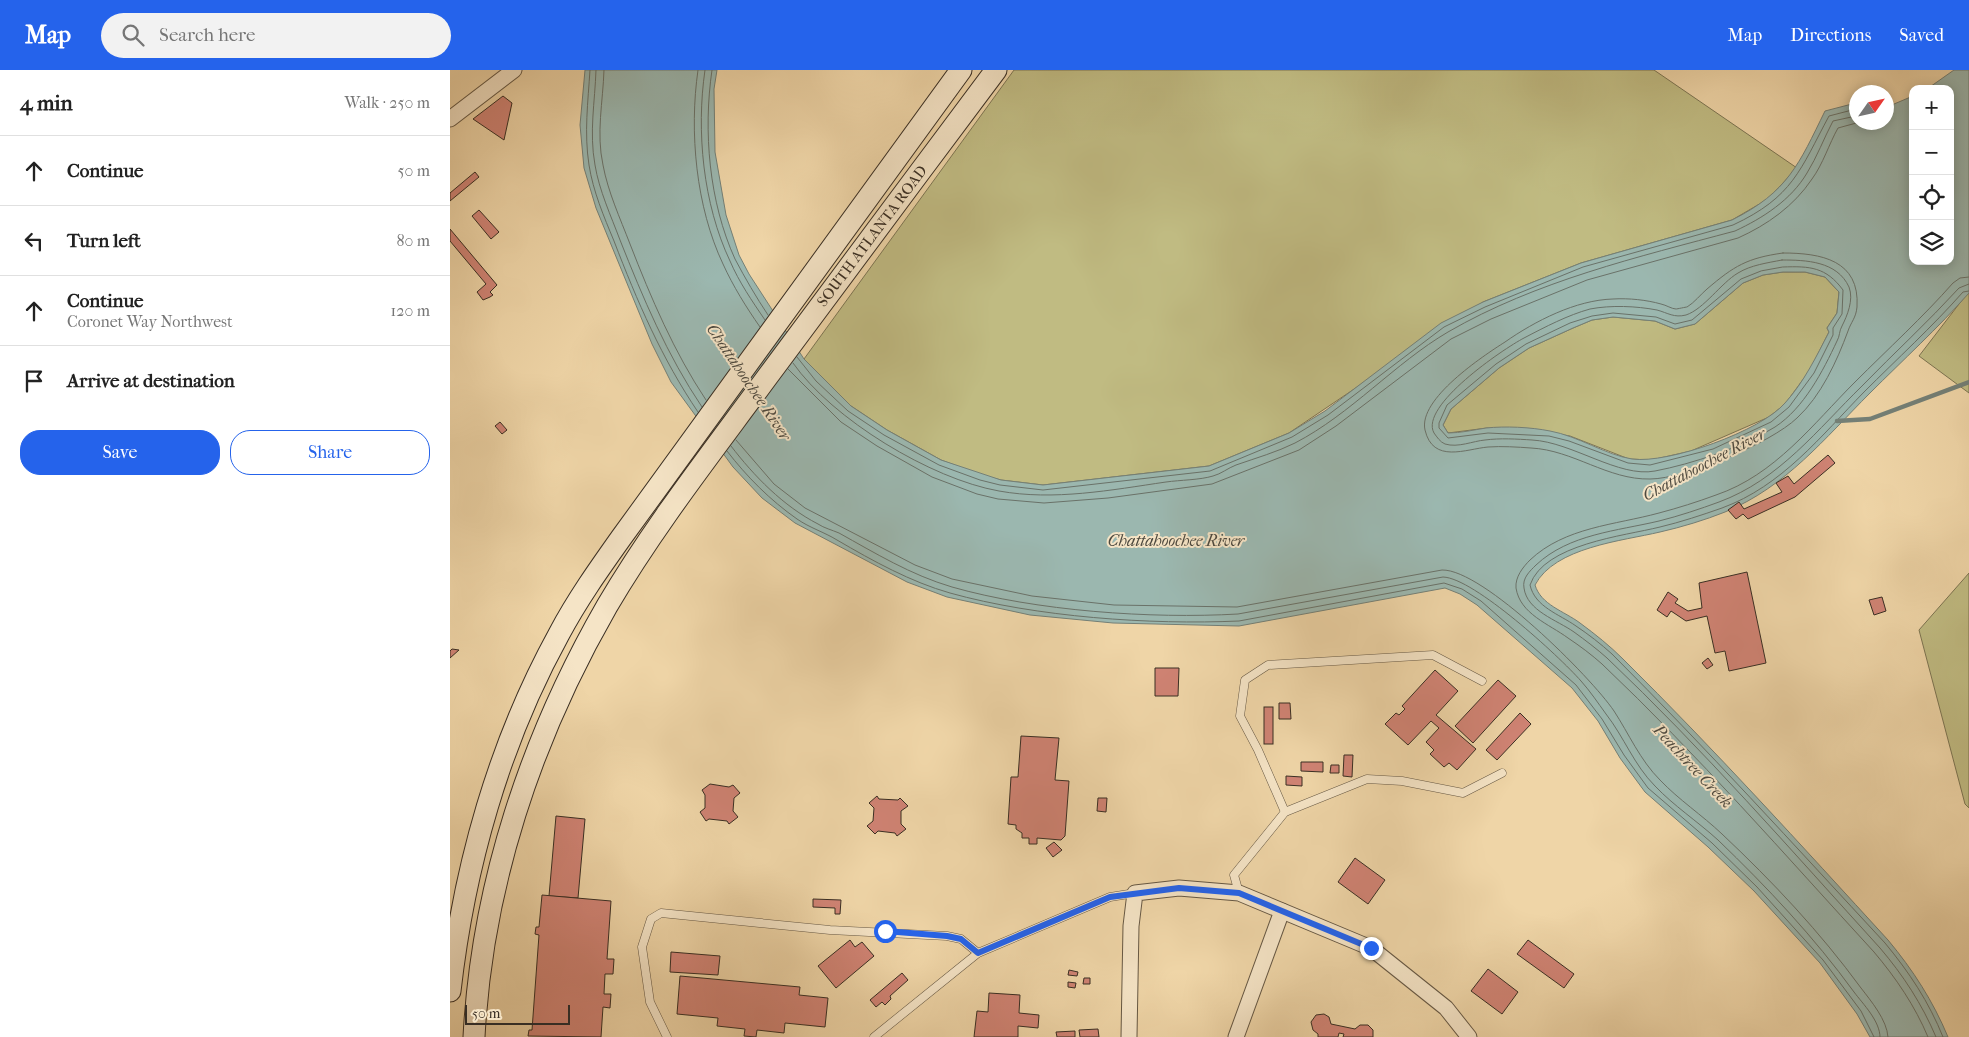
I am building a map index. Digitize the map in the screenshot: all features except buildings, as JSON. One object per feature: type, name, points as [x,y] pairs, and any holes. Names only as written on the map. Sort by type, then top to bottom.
[{"type":"main road","name":"SOUTH ATLANTA ROAD","points":[[450,991],[464,896],[485,814],[508,745],[558,634],[584,590],[740,372],[873,194],[961,70]]},
{"type":"main road","name":"SOUTH ATLANTA ROAD","points":[[474,1037],[485,931],[502,856],[523,788],[550,717],[572,670],[608,605],[674,506],[888,213],[996,70]]},
{"type":"street","points":[[450,119],[514,70]]},
{"type":"street","points":[[1129,1037],[1131,926],[1135,893],[1179,888],[1239,893],[1371,948],[1446,1008],[1469,1037]]},
{"type":"street","points":[[1236,1037],[1282,911]]},
{"type":"lane","points":[[1284,812],[1258,750],[1240,716],[1244,680],[1268,665],[1433,655],[1482,681]]},
{"type":"lane","points":[[1239,893],[1234,875],[1284,812],[1367,779],[1402,782],[1463,793],[1502,772]]},
{"type":"lane","points":[[874,1037],[978,953],[1110,897],[1135,893]]},
{"type":"lane","points":[[667,1037],[650,1002],[642,947],[651,919],[661,913],[830,930],[947,936],[961,939],[978,953]]},
{"type":"shaded area","points":[[1014,70],[1654,70],[1797,168],[1768,199],[1732,220],[1581,263],[1483,302],[1289,433],[1209,466],[1043,485],[1001,480],[981,475],[941,460],[887,430],[851,406],[804,359]]},
{"type":"shaded area","points":[[1783,272],[1805,272],[1825,277],[1839,292],[1837,313],[1827,328],[1829,332],[1810,370],[1785,404],[1769,417],[1691,451],[1651,460],[1629,459],[1570,436],[1529,429],[1487,428],[1448,433],[1443,425],[1451,409],[1499,368],[1529,348],[1573,328],[1592,320],[1613,317],[1655,321],[1675,329],[1695,324],[1743,283],[1763,275]]},
{"type":"shaded area","points":[[1969,291],[1969,393],[1919,356]]},
{"type":"shaded area","points":[[1969,573],[1969,808],[1965,804],[1919,630]]},
{"type":"water","points":[[585,70],[717,70],[714,89],[715,152],[726,215],[739,255],[749,274],[804,359],[851,406],[887,430],[941,460],[1001,480],[1043,485],[1209,466],[1289,433],[1325,411],[1441,323],[1483,302],[1581,263],[1732,220],[1751,209],[1766,199],[1790,175],[1825,111],[1849,105],[1849,130],[1894,130],[1894,104],[1909,98],[1909,265],[1954,265],[1954,85],[1933,85],[1954,70],[1969,70],[1969,293],[1804,460],[1767,489],[1747,502],[1701,521],[1609,543],[1573,554],[1545,572],[1535,585],[1542,598],[1602,640],[1657,693],[1888,940],[1922,986],[1948,1037],[1870,1037],[1857,1014],[1820,963],[1754,891],[1708,847],[1645,792],[1620,758],[1598,721],[1572,688],[1477,605],[1460,594],[1445,588],[1239,626],[1113,623],[1030,615],[947,597],[907,582],[795,523],[762,498],[733,467],[671,382],[652,344],[596,208],[584,168],[580,125]],"holes":[[[1783,272],[1805,272],[1825,277],[1839,292],[1837,313],[1827,328],[1829,332],[1804,378],[1792,395],[1773,414],[1736,434],[1713,443],[1668,456],[1632,459],[1612,454],[1571,437],[1550,431],[1501,427],[1448,433],[1443,425],[1451,409],[1499,368],[1529,348],[1592,320],[1613,317],[1655,321],[1675,329],[1695,324],[1743,283],[1763,275]]]},
{"type":"waterway","points":[[1837,421],[1870,419],[1969,382]]},
{"type":"route","points":[[885,931],[947,936],[961,939],[978,953],[1110,897],[1179,888],[1239,893],[1371,948]]},
{"type":"water label","name":"Chattahoochee River","points":[[749,382]]},
{"type":"water label","name":"Chattahoochee River","points":[[1704,464]]},
{"type":"water label","name":"Chattahoochee River","points":[[1176,540]]},
{"type":"water label","name":"Peachtree Creek","points":[[1693,766]]}]
